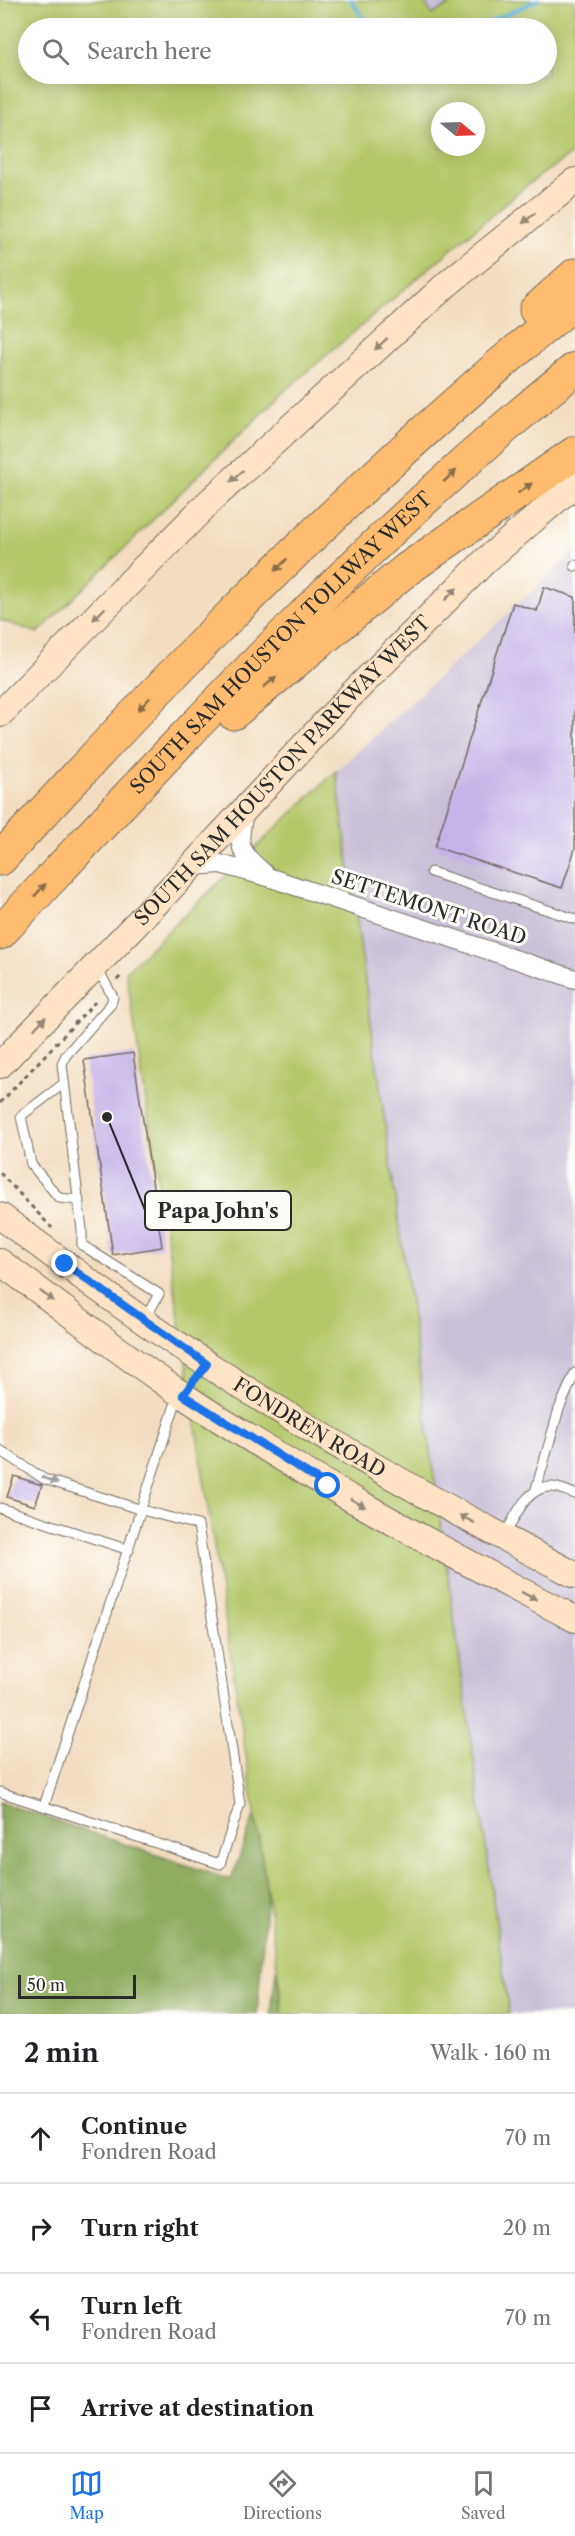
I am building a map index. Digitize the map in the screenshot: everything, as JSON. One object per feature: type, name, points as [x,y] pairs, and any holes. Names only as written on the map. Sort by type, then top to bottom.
[{"type":"highway","points":[[0,859],[142,706],[483,360],[575,275]]},
{"type":"highway","points":[[308,538],[400,452],[575,302]]},
{"type":"highway","name":"SOUTH SAM HOUSTON TOLLWAY WEST","points":[[0,933],[239,680],[398,523],[575,369]]},
{"type":"highway","points":[[97,828],[406,570],[575,453]]},
{"type":"main road","points":[[0,714],[219,493],[447,284],[575,181]]},
{"type":"main road","name":"SOUTH SAM HOUSTON PARKWAY WEST","points":[[0,1065],[192,866],[350,696],[485,561],[575,484]]},
{"type":"main road","name":"FONDREN ROAD","points":[[0,1216],[73,1254],[144,1321],[207,1364],[330,1440],[461,1516],[575,1575]]},
{"type":"main road","name":"FONDREN ROAD","points":[[0,1262],[183,1395],[328,1486],[575,1619]]},
{"type":"main road","points":[[183,1395],[207,1364]]},
{"type":"main road","points":[[484,1572],[503,1538]]},
{"type":"street","name":"SETTEMONT ROAD","points":[[246,808],[240,831],[242,853],[268,877]]},
{"type":"street","name":"SETTEMONT ROAD","points":[[192,866],[220,864],[268,877],[575,979]]},
{"type":"lane","points":[[431,872],[575,919]]},
{"type":"lane","points":[[73,1254],[82,1230],[62,1064],[66,1055],[111,1004],[113,997],[96,966]]},
{"type":"lane","points":[[63,1084],[21,1116],[31,1164],[58,1198],[79,1200]]},
{"type":"lane","points":[[503,1538],[523,1504],[536,1489],[559,1409],[575,1373]]},
{"type":"lane","points":[[44,1806],[175,1405],[183,1395]]},
{"type":"lane","points":[[0,1450],[44,1479],[198,1525],[240,1804],[220,1864],[0,1792]]},
{"type":"lane","points":[[536,1489],[553,1486],[575,1494]]},
{"type":"lane","points":[[0,1508],[129,1550]]},
{"type":"path","points":[[0,1103],[123,975]]},
{"type":"shaded area","points":[[424,0],[458,0],[431,15]]},
{"type":"shaded area","points":[[575,552],[575,2014],[509,2014],[336,771]]},
{"type":"green space","points":[[0,0],[424,0],[432,15],[458,0],[575,0],[575,151],[526,186],[282,393],[38,633],[0,620]]},
{"type":"green space","points":[[336,771],[509,2014],[283,2014],[267,1892],[126,971]]},
{"type":"green space","points":[[0,1802],[231,1880],[255,1813],[267,1892],[257,2014],[0,2014]]},
{"type":"green space","points":[[276,1969],[283,2014],[271,2014]]},
{"type":"building","points":[[544,587],[575,597],[575,849],[562,888],[435,847],[513,603],[537,611]]},
{"type":"building","points":[[133,1053],[162,1247],[113,1255],[84,1060]]},
{"type":"building","points":[[14,1476],[42,1485],[35,1506],[7,1497]]},
{"type":"waterway","points":[[351,0],[363,18]]},
{"type":"waterway","points":[[499,18],[538,0]]},
{"type":"place","name":"Papa John's","points":[[107,1117]]},
{"type":"route","points":[[65,1264],[207,1364],[183,1395],[328,1486]]}]
